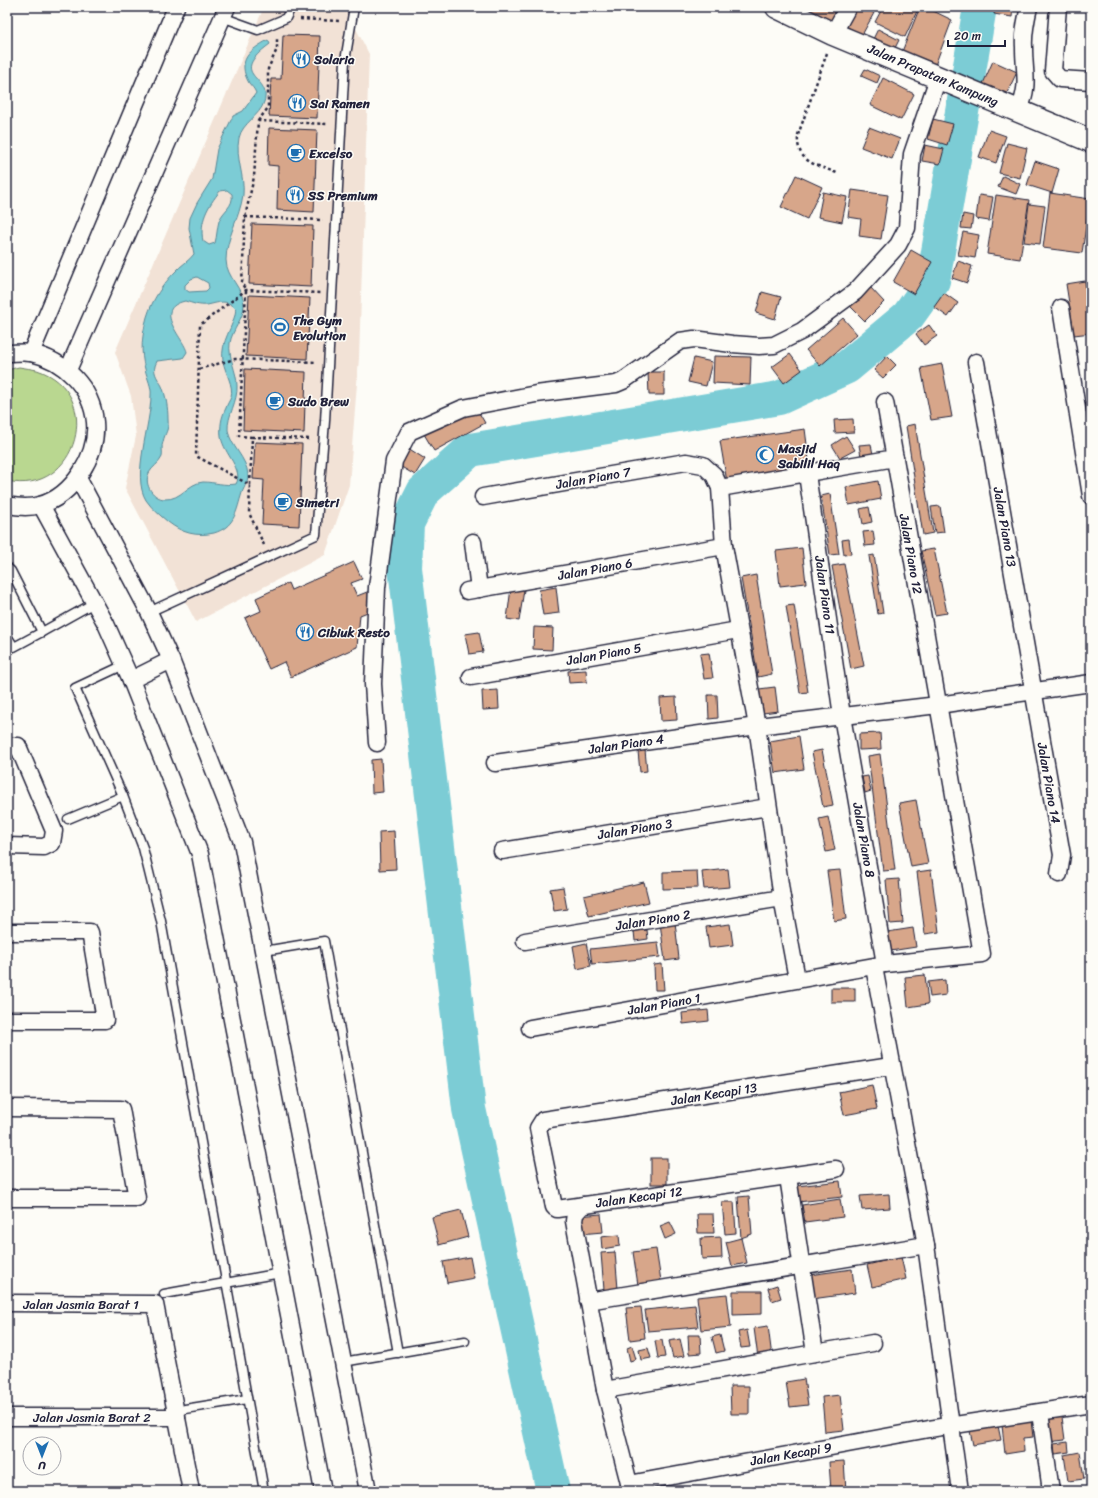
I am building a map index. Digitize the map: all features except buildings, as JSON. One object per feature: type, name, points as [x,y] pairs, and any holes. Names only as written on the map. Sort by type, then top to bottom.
[{"type":"street","points":[[30,353],[176,7]]},
{"type":"street","name":"Jalan Prapatan Kampung","points":[[777,7],[833,34],[1091,140]]},
{"type":"street","points":[[833,34],[848,7]]},
{"type":"street","points":[[1010,107],[1026,93],[1027,82],[1024,46],[1025,27],[1029,7]]},
{"type":"street","points":[[1058,7],[1053,71],[1060,79],[1091,81]]},
{"type":"street","points":[[68,370],[225,12]]},
{"type":"street","points":[[377,742],[373,684],[377,587],[387,499],[394,461],[409,432],[462,408],[536,394],[616,384],[623,381],[680,341],[694,339],[732,344],[766,345],[774,344],[802,331],[855,292],[898,245],[906,228],[912,154],[939,78]]},
{"type":"street","points":[[1061,308],[1091,496]]},
{"type":"street","points":[[7,353],[30,353],[50,359],[68,370],[86,393],[95,422],[92,451],[78,478],[61,494],[41,505],[16,507],[7,505]]},
{"type":"street","name":"Jalan Piano 13","points":[[976,362],[1033,693]]},
{"type":"street","name":"Jalan Piano 12","points":[[880,966],[982,954],[885,402]]},
{"type":"street","points":[[797,979],[782,898],[757,726],[738,630],[724,546],[720,488],[895,458]]},
{"type":"street","name":"Jalan Piano 7","points":[[483,497],[686,462],[703,465],[714,475],[720,488]]},
{"type":"street","name":"Jalan Piano 11","points":[[807,474],[842,716]]},
{"type":"street","points":[[78,478],[148,612],[171,660],[242,842],[368,1491]]},
{"type":"street","points":[[41,505],[94,603],[131,680],[200,854],[323,1491]]},
{"type":"street","name":"Jalan Piano 6","points":[[473,542],[473,590],[724,546]]},
{"type":"street","name":"Jalan Piano 5","points":[[471,678],[738,630]]},
{"type":"street","points":[[131,680],[171,660]]},
{"type":"street","name":"Jalan Piano 4","points":[[495,763],[757,726],[1033,693],[1052,688],[1091,683]]},
{"type":"street","name":"Jalan Piano 14","points":[[1033,693],[1062,855],[1059,874]]},
{"type":"street","name":"Jalan Piano 8","points":[[842,716],[880,966],[891,1066],[926,1245],[960,1491]]},
{"type":"street","points":[[7,846],[44,847],[52,842],[54,831],[13,746]]},
{"type":"street","name":"Jalan Piano 3","points":[[502,851],[768,807]]},
{"type":"street","name":"Jalan Piano 2","points":[[524,941],[782,898]]},
{"type":"street","points":[[7,932],[90,932],[105,1020],[7,1020]]},
{"type":"street","name":"Jalan Piano 1","points":[[530,1028],[797,979],[880,966]]},
{"type":"street","name":"Jalan Kecapi 13","points":[[583,1205],[560,1209],[554,1207],[538,1128],[543,1120],[891,1066]]},
{"type":"street","points":[[7,1108],[122,1109],[137,1198],[7,1198]]},
{"type":"street","name":"Jalan Kecapi 12","points":[[630,1487],[605,1390],[588,1301],[574,1221],[578,1209],[583,1205],[836,1170]]},
{"type":"street","points":[[788,1177],[815,1353]]},
{"type":"street","points":[[588,1301],[926,1245]]},
{"type":"street","points":[[160,1299],[181,1413],[191,1491]]},
{"type":"street","name":"Jalan Jasmia Barat 1","points":[[7,1303],[160,1299]]},
{"type":"street","points":[[605,1390],[872,1343]]},
{"type":"street","name":"Jalan Kecapi 9","points":[[630,1487],[952,1426],[1091,1404]]},
{"type":"street","name":"Jalan Jasmia Barat 2","points":[[7,1418],[181,1413]]},
{"type":"street","points":[[1040,1413],[1051,1491]]},
{"type":"lane","points":[[225,12],[258,30],[286,18],[291,7]]},
{"type":"lane","points":[[148,612],[316,535],[324,440],[345,61],[354,7]]},
{"type":"lane","points":[[7,567],[11,571],[42,632]]},
{"type":"lane","points":[[7,636],[14,647],[94,603]]},
{"type":"lane","points":[[124,665],[75,688],[123,796],[143,848],[161,921],[225,1283],[264,1491]]},
{"type":"lane","points":[[68,819],[123,796]]},
{"type":"lane","points":[[264,951],[324,941],[398,1353]]},
{"type":"lane","points":[[160,1299],[225,1283],[281,1273]]},
{"type":"lane","points":[[343,1362],[465,1341]]},
{"type":"lane","points":[[181,1413],[247,1399]]},
{"type":"path","points":[[286,18],[352,21]]},
{"type":"path","points":[[272,24],[277,35],[277,49],[268,68],[268,108],[258,121],[254,177],[245,217],[242,284],[246,290],[239,436],[324,440]]},
{"type":"path","points":[[833,34],[798,136],[798,150],[804,158],[839,174]]},
{"type":"path","points":[[258,121],[341,124]]},
{"type":"path","points":[[245,217],[336,220]]},
{"type":"path","points":[[249,485],[196,456],[200,325],[246,290],[332,293]]},
{"type":"path","points":[[199,369],[235,359],[328,363]]},
{"type":"path","points":[[252,437],[249,513],[269,556]]},
{"type":"shaded area","points":[[264,7],[345,7],[369,54],[359,358],[349,485],[325,555],[196,622],[125,488],[136,436],[131,396],[115,352]]},
{"type":"green space","points":[[19,367],[37,370],[58,382],[71,399],[77,419],[74,440],[66,459],[51,474],[32,482],[7,481],[7,370]]},
{"type":"water","points":[[268,40],[270,44],[257,55],[251,63],[251,70],[265,93],[264,102],[259,111],[244,128],[239,138],[238,153],[243,181],[243,195],[228,244],[226,260],[229,272],[241,294],[244,305],[242,315],[230,343],[230,354],[237,380],[237,392],[229,419],[228,430],[229,436],[245,463],[248,478],[236,514],[230,523],[226,527],[214,533],[201,535],[184,531],[168,522],[148,503],[142,490],[140,478],[141,464],[151,392],[143,363],[143,337],[149,311],[158,293],[177,270],[194,254],[189,228],[190,218],[197,203],[212,179],[217,149],[233,116],[243,111],[256,93],[245,75],[244,68],[247,57],[251,52]],"holes":[[[227,190],[232,194],[231,202],[219,221],[215,243],[209,245],[203,241],[203,220],[208,208],[220,191]],[[197,277],[208,283],[209,288],[206,291],[189,292],[185,289],[185,285],[191,279]],[[185,301],[204,305],[226,302],[236,309],[233,322],[223,347],[223,361],[232,392],[221,422],[221,437],[226,450],[236,467],[238,479],[236,484],[207,482],[198,483],[176,497],[165,499],[157,497],[147,482],[150,471],[162,457],[162,444],[168,423],[166,398],[156,374],[155,366],[157,361],[183,358],[187,352],[172,324],[170,317],[171,310],[175,305]]]},
{"type":"waterway","points":[[553,1491],[469,1109],[405,568],[407,524],[423,492],[470,450],[779,398],[847,367],[908,316],[933,281],[980,7]]},
{"type":"place","name":"Solaria","points":[[301,59]]},
{"type":"place","name":"Sai Ramen","points":[[297,103]]},
{"type":"place","name":"Excelso","points":[[296,153]]},
{"type":"place","name":"SS Premium","points":[[295,195]]},
{"type":"place","name":"The Gym Evolution","points":[[280,327]]},
{"type":"place","name":"Sudo Brew","points":[[275,401]]},
{"type":"place","name":"Masjid Sabilil Haq","points":[[765,455]]},
{"type":"place","name":"Simetri","points":[[283,502]]},
{"type":"place","name":"Cibiuk Resto","points":[[305,632]]}]
